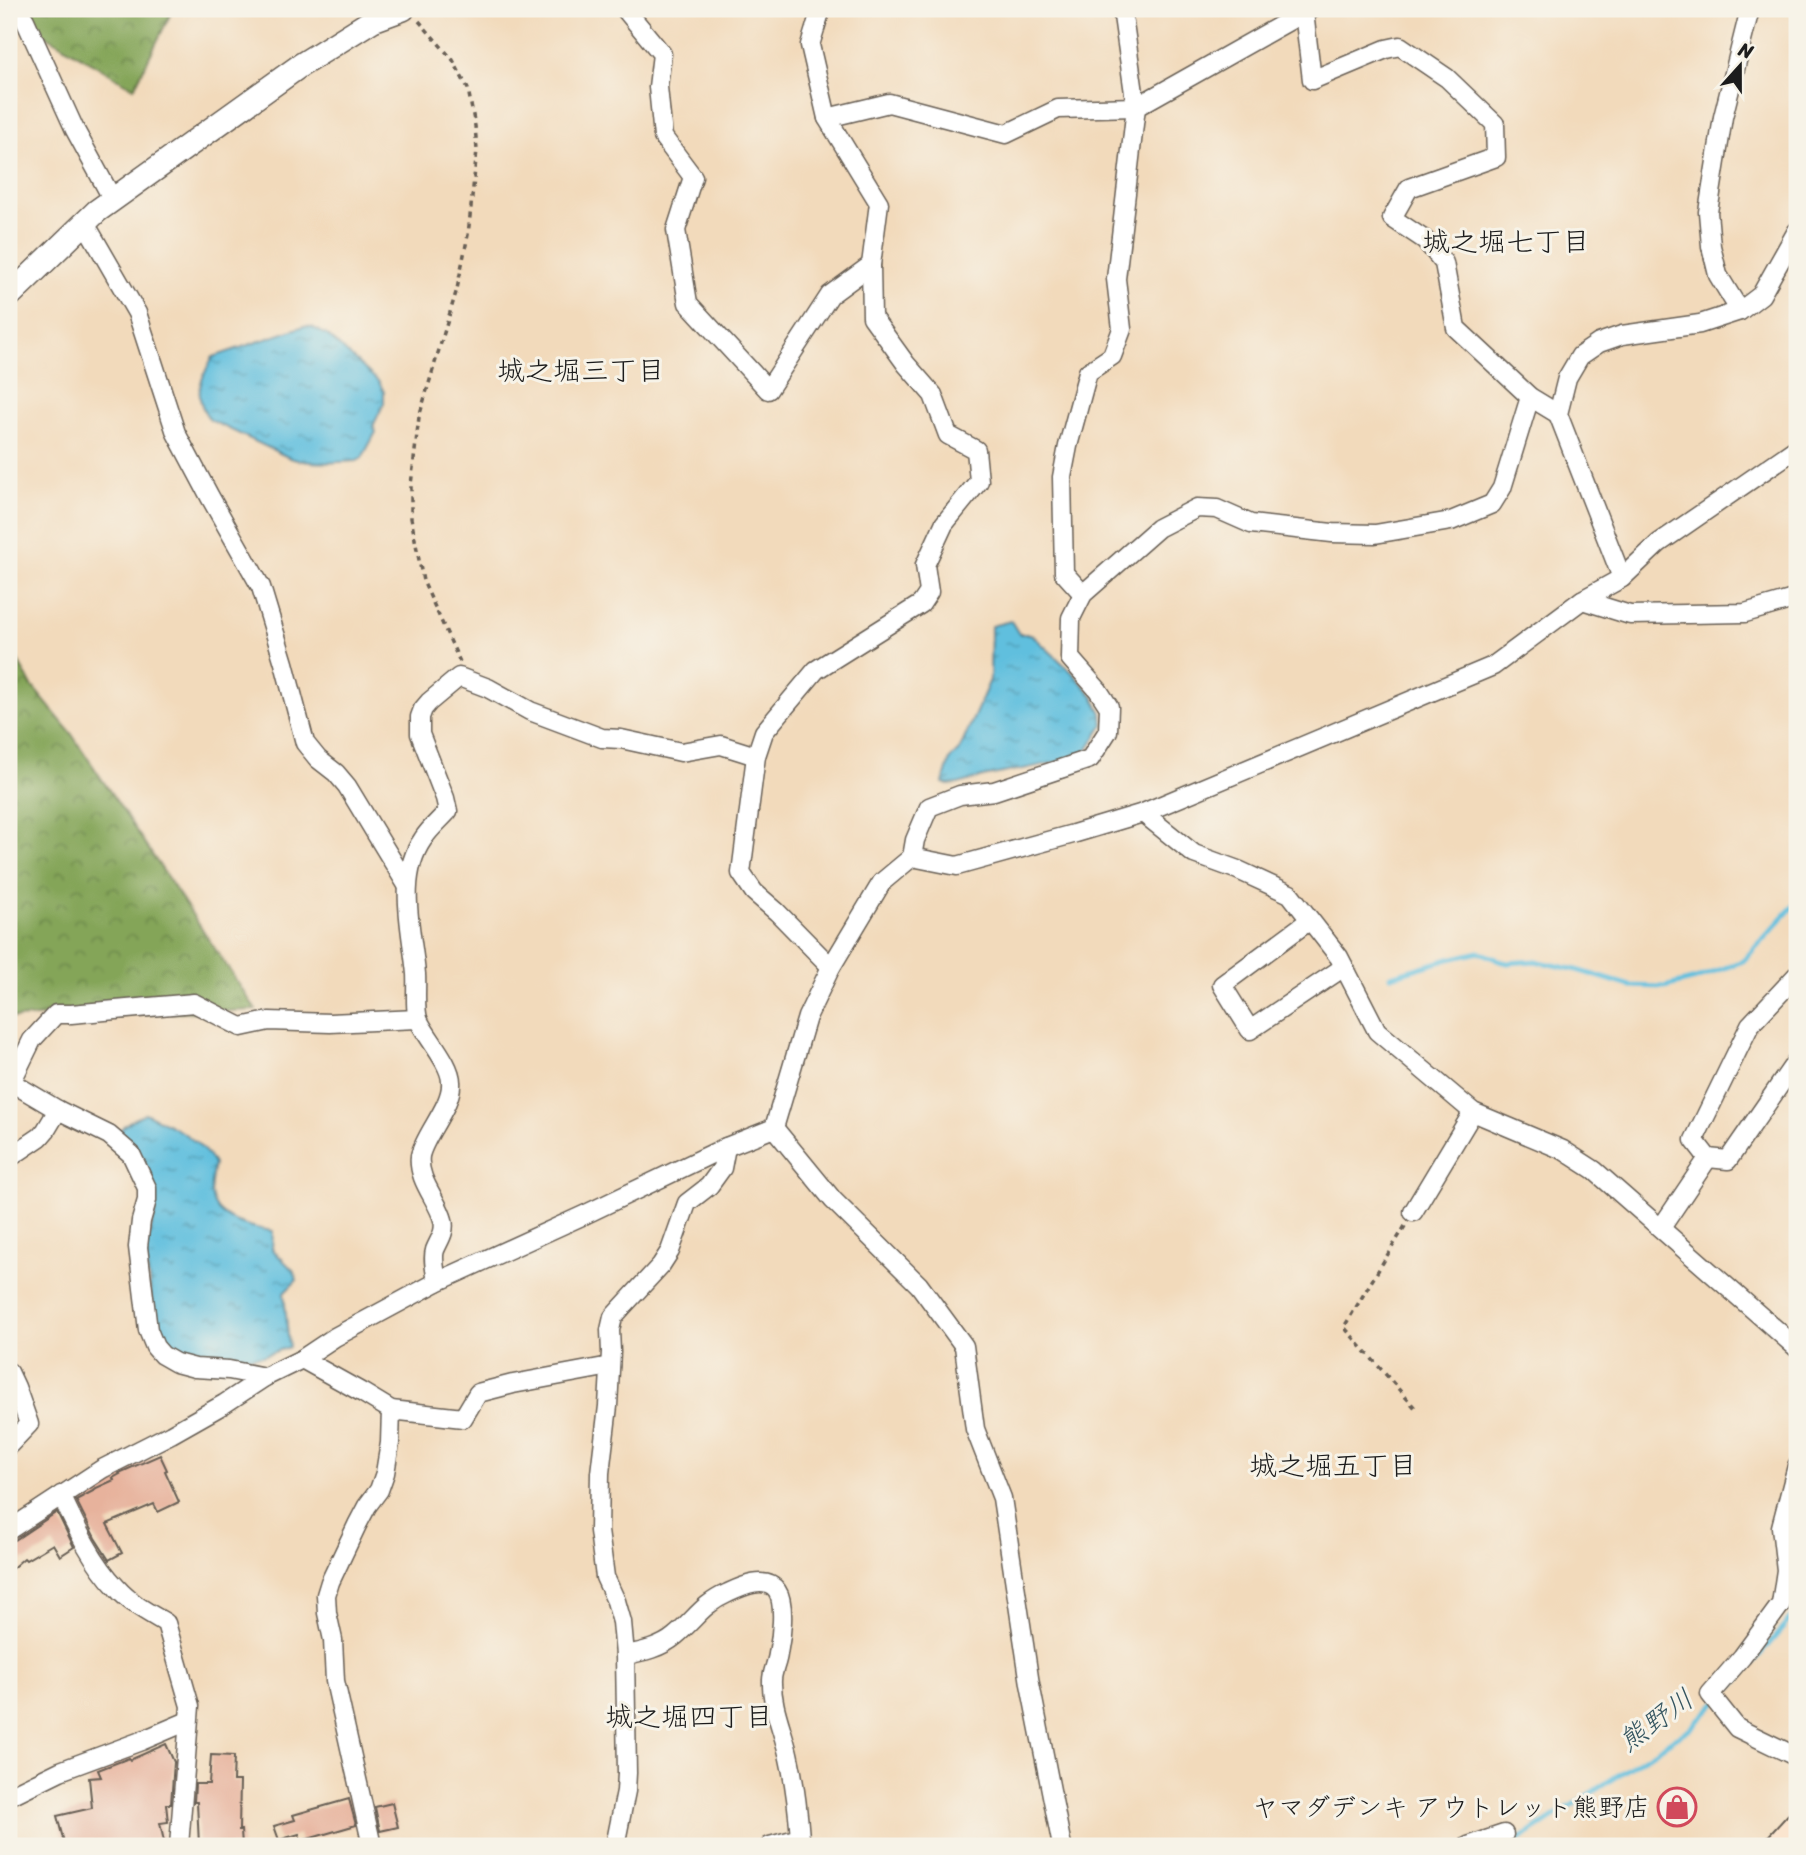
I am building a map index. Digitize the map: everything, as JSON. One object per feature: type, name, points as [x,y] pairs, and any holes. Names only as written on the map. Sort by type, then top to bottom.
[{"type":"main road","points":[[1777,1846],[1797,1824]]},
{"type":"street","points":[[17,9],[75,130],[113,200]]},
{"type":"street","points":[[625,9],[662,54],[658,87],[663,137],[693,177],[676,230],[688,303],[768,390],[830,295],[871,265]]},
{"type":"street","points":[[821,9],[810,45],[827,118],[879,203],[871,265],[872,317],[906,364],[933,395],[948,435],[975,450],[979,481],[944,524],[925,565],[929,592],[921,604],[816,670],[764,732],[755,756],[741,873],[754,892],[831,967]]},
{"type":"street","points":[[1083,594],[1064,573],[1062,477],[1088,372],[1112,356],[1122,329],[1116,279],[1136,107],[1122,9]]},
{"type":"street","points":[[1740,311],[1718,275],[1711,246],[1709,212],[1723,117],[1750,9]]},
{"type":"street","points":[[827,118],[889,103],[1006,134],[1058,109],[1136,107],[1307,10],[1312,80],[1386,49],[1400,46],[1447,78],[1495,124],[1496,157],[1409,188],[1392,218],[1425,240],[1444,263],[1456,328],[1530,397],[1558,414]]},
{"type":"street","points":[[9,296],[113,200],[370,14],[410,14]]},
{"type":"street","points":[[85,223],[136,313],[176,433],[261,587],[305,743],[347,786],[407,885]]},
{"type":"street","points":[[1622,578],[1558,414],[1567,378],[1580,356],[1599,343],[1622,335],[1700,324],[1740,311],[1762,295],[1797,231]]},
{"type":"street","points":[[774,1128],[807,1017],[831,967],[882,882],[912,857],[915,840],[929,807],[960,795],[994,791],[1090,759],[1108,732],[1109,707],[1070,658],[1071,618],[1083,594],[1158,528],[1197,508],[1217,509],[1251,524],[1332,533],[1376,534],[1451,521],[1492,504],[1502,488],[1530,397]]},
{"type":"street","points":[[912,857],[957,866],[1143,813],[1493,666],[1582,600],[1622,578],[1659,543],[1797,448]]},
{"type":"street","points":[[1582,600],[1630,615],[1653,615],[1745,613],[1797,598]]},
{"type":"street","points":[[437,1282],[434,1252],[443,1236],[443,1221],[420,1167],[421,1154],[441,1114],[452,1082],[439,1054],[417,1019],[407,885],[415,853],[424,836],[448,811],[420,734],[423,709],[459,677],[488,688],[530,711],[602,738],[621,739],[681,752],[721,745],[755,756]]},
{"type":"street","points":[[1143,813],[1194,853],[1290,894],[1339,957],[1377,1031],[1473,1112],[1563,1150],[1594,1170],[1797,1348]]},
{"type":"street","points":[[1310,920],[1222,985],[1250,1030],[1344,967]]},
{"type":"street","points":[[1797,975],[1750,1025],[1694,1140],[1708,1158],[1728,1160],[1797,1060]]},
{"type":"street","points":[[265,1377],[176,1363],[162,1355],[155,1347],[149,1330],[139,1254],[141,1221],[147,1200],[146,1188],[131,1154],[109,1135],[10,1082],[32,1040],[56,1014],[194,1003],[241,1027],[269,1021],[331,1023],[417,1019]]},
{"type":"street","points":[[9,1158],[40,1137],[58,1110]]},
{"type":"street","points":[[1413,1212],[1473,1112]]},
{"type":"street","points":[[9,1530],[102,1469],[225,1404],[265,1377],[302,1359],[335,1337],[437,1282],[726,1146],[774,1128]]},
{"type":"street","points":[[774,1128],[832,1200],[919,1285],[964,1346],[975,1429],[1002,1498],[1030,1684],[1062,1846]]},
{"type":"street","points":[[615,1846],[627,1773],[625,1655],[622,1622],[605,1577],[599,1531],[600,1473],[610,1366],[610,1330],[613,1317],[661,1265],[670,1251],[687,1203],[709,1186],[722,1168],[726,1146]]},
{"type":"street","points":[[1661,1228],[1708,1158]]},
{"type":"street","points":[[302,1359],[391,1410],[463,1418],[478,1393],[610,1366]]},
{"type":"street","points":[[9,1372],[29,1424],[9,1445]]},
{"type":"street","points":[[372,1846],[335,1681],[333,1640],[326,1595],[357,1525],[379,1490],[386,1473],[391,1410]]},
{"type":"street","points":[[1797,1466],[1782,1527],[1786,1570],[1781,1604],[1742,1657],[1710,1694],[1737,1728],[1797,1757]]},
{"type":"street","points":[[61,1495],[105,1575],[129,1600],[166,1623],[190,1706],[179,1846]]},
{"type":"street","points":[[625,1655],[647,1651],[673,1638],[699,1611],[731,1591],[758,1582],[771,1585],[777,1592],[781,1603],[781,1630],[772,1679],[773,1696],[789,1758],[800,1838],[770,1846]]},
{"type":"street","points":[[9,1796],[60,1771],[141,1741],[188,1720]]},
{"type":"street","points":[[1468,1846],[1504,1834]]},
{"type":"path","points":[[410,14],[453,60],[468,89],[477,150],[468,235],[457,289],[419,417],[411,485],[411,518],[423,581],[461,663],[459,677]]},
{"type":"path","points":[[1413,1212],[1344,1327],[1416,1409]]},
{"type":"green space","points":[[9,9],[173,9],[134,88],[9,14]]},
{"type":"green space","points":[[9,645],[32,686],[71,733],[256,1010],[9,1018]]},
{"type":"water","points":[[304,326],[327,335],[379,382],[384,392],[384,403],[373,426],[376,432],[362,458],[357,461],[315,462],[290,458],[210,420],[201,404],[201,381],[213,357]]},
{"type":"water","points":[[1011,621],[1019,634],[1031,634],[1074,674],[1093,696],[1102,713],[1103,726],[1082,757],[958,784],[943,783],[950,759],[960,749],[990,680],[991,626]]},
{"type":"water","points":[[145,1113],[184,1133],[207,1154],[214,1164],[212,1198],[220,1212],[237,1222],[273,1231],[272,1249],[294,1271],[297,1280],[284,1293],[289,1347],[262,1356],[182,1358],[167,1348],[159,1336],[145,1252],[155,1214],[156,1196],[147,1166],[119,1132],[127,1123]]},
{"type":"building","points":[[160,1455],[179,1502],[158,1512],[154,1504],[107,1524],[122,1553],[109,1560],[76,1500],[114,1480],[119,1473]]},
{"type":"building","points":[[57,1512],[74,1547],[60,1556],[53,1544],[26,1560],[24,1558],[9,1571],[9,1541],[15,1540]]},
{"type":"building","points":[[166,1744],[174,1762],[171,1804],[166,1804],[168,1822],[160,1823],[165,1846],[65,1846],[57,1816],[92,1808],[89,1778],[101,1777],[98,1770]]},
{"type":"building","points":[[211,1755],[234,1756],[233,1781],[240,1781],[239,1830],[242,1846],[199,1845],[197,1802],[194,1802],[195,1784],[209,1784]]},
{"type":"building","points":[[349,1799],[356,1825],[301,1841],[299,1834],[279,1840],[274,1826],[295,1820],[293,1815]]},
{"type":"building","points":[[392,1803],[398,1827],[380,1831],[375,1807]]},
{"type":"waterway","points":[[1391,976],[1479,952],[1507,963],[1535,961],[1630,986],[1664,987],[1696,979],[1743,961],[1797,902]]},
{"type":"waterway","name":"熊野川","points":[[1503,1846],[1514,1843],[1692,1727],[1737,1681],[1793,1616],[1797,1550]]},
{"type":"place","name":"ヤマダデンキ アウトレット熊野店","points":[[1677,1807]]},
{"type":"district","name":"城之堀七丁目","points":[[1506,241]]},
{"type":"district","name":"城之堀三丁目","points":[[581,370]]},
{"type":"district","name":"城之堀五丁目","points":[[1333,1465]]},
{"type":"district","name":"城之堀四丁目","points":[[689,1716]]}]
